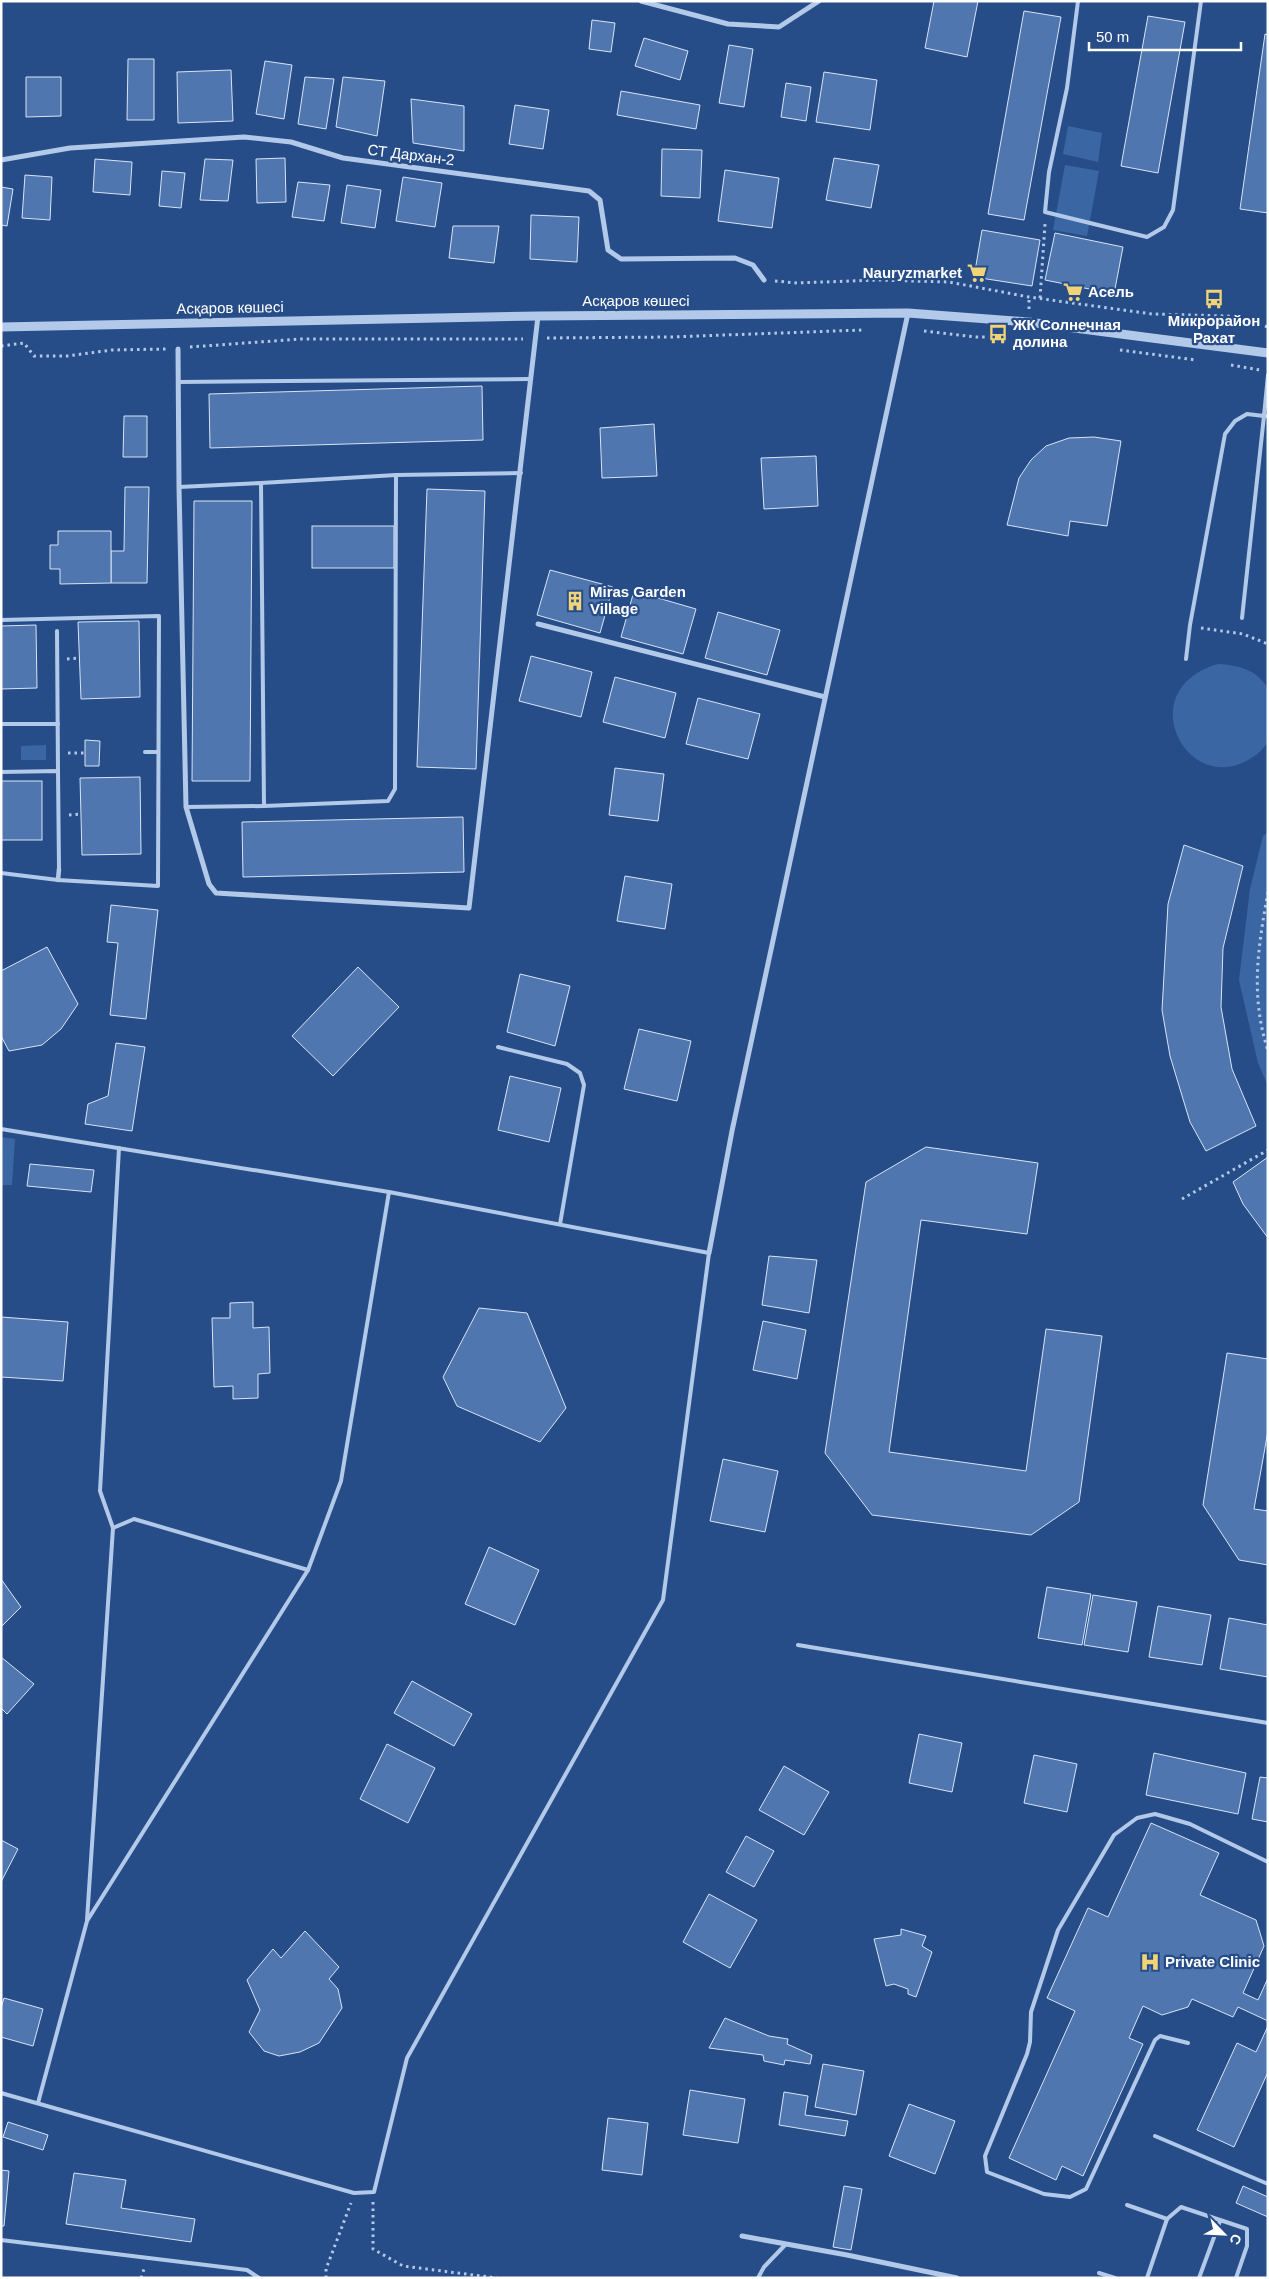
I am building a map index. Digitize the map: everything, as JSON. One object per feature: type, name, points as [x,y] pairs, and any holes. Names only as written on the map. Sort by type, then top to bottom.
[{"type":"street","points":[[641,1],[728,24],[779,27],[820,1]]},
{"type":"street","name":"СТ Дархан-2","points":[[1,160],[70,148],[244,137],[291,142],[342,158],[589,191],[600,200],[608,250],[620,259],[735,258],[754,265],[764,280]]},
{"type":"street","points":[[709,1253],[734,1122],[908,313]]},
{"type":"street","name":"Асқаров көшесі","points":[[1,327],[538,316],[908,313],[1028,322],[1268,354]]},
{"type":"street","points":[[178,348],[186,808],[209,884],[216,893],[469,908],[538,316]]},
{"type":"street","points":[[538,624],[825,697]]},
{"type":"street","points":[[58,880],[59,869]]},
{"type":"street","points":[[742,2236],[957,2278]]},
{"type":"lane","points":[[1078,1],[1067,88],[1049,172],[1045,212],[1147,237],[1164,228],[1173,210],[1201,1]]},
{"type":"lane","points":[[1242,618],[1266,416],[1268,373]]},
{"type":"lane","points":[[178,382],[530,379]]},
{"type":"lane","points":[[1186,659],[1190,625],[1226,434],[1235,421],[1247,414],[1266,416]]},
{"type":"lane","points":[[179,487],[396,475],[521,474]]},
{"type":"lane","points":[[186,808],[388,800],[395,789],[396,475]]},
{"type":"lane","points":[[261,483],[264,806]]},
{"type":"lane","points":[[1,620],[159,616],[158,886],[58,880],[1,873]]},
{"type":"lane","points":[[56,630],[59,869]]},
{"type":"lane","points":[[1,724],[58,724]]},
{"type":"lane","points":[[145,752],[158,752]]},
{"type":"lane","points":[[1,772],[58,771]]},
{"type":"lane","points":[[498,1047],[567,1064],[580,1073],[584,1085],[560,1224]]},
{"type":"lane","points":[[1,1129],[389,1192],[709,1253],[663,1600],[407,2058],[374,2192],[354,2194],[1,2093]]},
{"type":"lane","points":[[38,2103],[87,1921],[113,1528],[100,1491],[119,1148]]},
{"type":"lane","points":[[87,1921],[308,1570],[341,1481],[389,1192]]},
{"type":"lane","points":[[113,1528],[134,1519],[308,1570]]},
{"type":"lane","points":[[798,1645],[1268,1723]]},
{"type":"lane","points":[[1188,2043],[1160,2036],[1155,2040],[1086,2190],[1070,2197],[1044,2194],[997,2178],[987,2172],[985,2156],[1027,2054],[1030,2042],[1031,2012],[1058,1930],[1114,1835],[1137,1818],[1155,1814],[1190,1824],[1268,1862]]},
{"type":"lane","points":[[1155,2136],[1268,2184]]},
{"type":"lane","points":[[1126,2206],[1167,2219]]},
{"type":"lane","points":[[1147,2278],[1167,2219],[1181,2207],[1247,2229],[1248,2246],[1236,2278]]},
{"type":"lane","points":[[1200,2278],[1220,2220]]},
{"type":"lane","points":[[1,2240],[247,2270],[259,2278]]},
{"type":"lane","points":[[758,2278],[764,2267],[786,2244]]},
{"type":"lane","points":[[1099,2273],[1115,2278]]},
{"type":"path","points":[[1040,298],[1045,212]]},
{"type":"path","points":[[764,280],[797,283],[877,280],[949,282],[1040,298],[1152,314],[1228,316],[1268,327]]},
{"type":"path","points":[[906,328],[976,337],[1016,337]]},
{"type":"path","points":[[1,346],[24,344],[34,356],[67,356],[112,350],[178,348],[300,339],[370,337],[438,340],[670,337],[866,330]]},
{"type":"path","points":[[1118,350],[1204,361]]},
{"type":"path","points":[[1224,364],[1268,373]]},
{"type":"path","points":[[1190,625],[1243,634],[1268,644]]},
{"type":"path","points":[[1268,892],[1256,967],[1257,1002],[1268,1051]]},
{"type":"path","points":[[1182,1199],[1268,1150]]},
{"type":"path","points":[[374,2192],[373,2249],[403,2266],[497,2278]]},
{"type":"path","points":[[326,2278],[326,2269],[354,2194]]},
{"type":"shaded area","points":[[1068,126],[1102,133],[1098,162],[1063,154]]},
{"type":"shaded area","points":[[1065,165],[1099,171],[1087,236],[1053,230]]},
{"type":"shaded area","points":[[1218,664],[1240,667],[1253,673],[1259,677],[1268,689],[1268,741],[1266,745],[1250,759],[1242,763],[1220,767],[1201,762],[1186,749],[1176,732],[1173,713],[1178,693],[1192,676]]},
{"type":"shaded area","points":[[46,745],[46,760],[21,760],[21,746]]},
{"type":"shaded area","points":[[1268,832],[1268,1086],[1258,1063],[1239,980],[1250,889],[1263,836]]},
{"type":"shaded area","points":[[1,1137],[15,1139],[12,1185],[1,1185]]},
{"type":"building","points":[[934,1],[978,1],[967,57],[925,48]]},
{"type":"building","points":[[1024,11],[1061,17],[1024,220],[988,214]]},
{"type":"building","points":[[1148,16],[1185,22],[1158,173],[1121,166]]},
{"type":"building","points":[[592,20],[615,23],[611,52],[589,49]]},
{"type":"building","points":[[1265,34],[1268,35],[1268,213],[1240,209]]},
{"type":"building","points":[[644,38],[688,51],[680,80],[635,66]]},
{"type":"building","points":[[729,45],[753,49],[744,107],[719,103]]},
{"type":"building","points":[[128,59],[154,59],[154,120],[127,120]]},
{"type":"building","points":[[265,61],[292,65],[284,119],[256,114]]},
{"type":"building","points":[[231,70],[233,121],[178,123],[177,72]]},
{"type":"building","points":[[824,72],[877,80],[870,130],[816,122]]},
{"type":"building","points":[[26,77],[61,77],[61,116],[26,117]]},
{"type":"building","points":[[305,77],[334,79],[326,129],[298,124]]},
{"type":"building","points":[[343,77],[385,81],[377,136],[336,127]]},
{"type":"building","points":[[786,83],[811,87],[806,121],[781,117]]},
{"type":"building","points":[[621,91],[700,105],[696,129],[617,115]]},
{"type":"building","points":[[411,99],[464,106],[464,151],[413,143]]},
{"type":"building","points":[[515,105],[549,110],[543,149],[509,144]]},
{"type":"building","points":[[662,149],[702,150],[700,198],[661,196]]},
{"type":"building","points":[[285,158],[286,202],[257,203],[256,159]]},
{"type":"building","points":[[834,158],[879,165],[871,208],[826,200]]},
{"type":"building","points":[[95,159],[132,162],[130,195],[93,192]]},
{"type":"building","points":[[205,159],[233,160],[228,201],[200,200]]},
{"type":"building","points":[[725,170],[779,178],[772,228],[718,221]]},
{"type":"building","points":[[162,171],[185,173],[181,208],[159,206]]},
{"type":"building","points":[[25,175],[52,177],[50,220],[22,218]]},
{"type":"building","points":[[403,177],[442,183],[435,227],[396,221]]},
{"type":"building","points":[[298,182],[330,185],[324,221],[292,217]]},
{"type":"building","points":[[347,185],[381,190],[375,228],[341,223]]},
{"type":"building","points":[[1,187],[13,189],[7,226],[1,225]]},
{"type":"building","points":[[531,215],[579,217],[577,262],[530,259]]},
{"type":"building","points":[[453,226],[499,226],[494,263],[449,258]]},
{"type":"building","points":[[982,230],[1040,240],[1032,286],[974,277]]},
{"type":"building","points":[[1055,233],[1123,247],[1114,294],[1045,280]]},
{"type":"building","points":[[482,386],[483,440],[210,448],[209,394]]},
{"type":"building","points":[[124,416],[147,416],[147,457],[123,457]]},
{"type":"building","points":[[654,424],[657,476],[602,478],[600,428]]},
{"type":"building","points":[[1094,437],[1121,441],[1107,526],[1070,521],[1068,536],[1007,525],[1019,478],[1031,460],[1046,446],[1069,438]]},
{"type":"building","points":[[816,456],[818,506],[764,509],[761,458]]},
{"type":"building","points":[[125,487],[149,487],[147,583],[111,583],[111,551],[124,551]]},
{"type":"building","points":[[427,489],[485,491],[476,769],[417,767]]},
{"type":"building","points":[[194,501],[252,501],[250,781],[192,781]]},
{"type":"building","points":[[312,526],[394,526],[394,568],[312,568]]},
{"type":"building","points":[[58,531],[111,531],[111,583],[60,584],[60,569],[50,569],[50,545],[58,545]]},
{"type":"building","name":"Miras Garden Village","points":[[550,570],[613,587],[600,633],[537,615]]},
{"type":"building","name":"Miras Garden Village","points":[[634,591],[696,609],[683,654],[621,637]]},
{"type":"building","name":"Miras Garden Village","points":[[718,612],[780,630],[767,675],[705,658]]},
{"type":"building","points":[[139,621],[140,697],[81,699],[78,622]]},
{"type":"building","points":[[36,625],[37,688],[1,689],[1,626]]},
{"type":"building","points":[[531,656],[592,672],[581,717],[519,701]]},
{"type":"building","points":[[615,677],[676,693],[665,738],[603,722]]},
{"type":"building","points":[[698,698],[760,714],[748,759],[686,744]]},
{"type":"building","points":[[85,740],[100,741],[99,766],[85,766]]},
{"type":"building","points":[[615,768],[664,774],[658,821],[609,815]]},
{"type":"building","points":[[140,777],[141,854],[82,855],[80,778]]},
{"type":"building","points":[[1,781],[42,781],[42,840],[1,840]]},
{"type":"building","points":[[463,817],[464,872],[243,877],[242,822]]},
{"type":"building","points":[[1184,845],[1243,866],[1223,948],[1221,1007],[1232,1069],[1256,1126],[1206,1151],[1190,1122],[1170,1056],[1162,1010],[1168,904]]},
{"type":"building","points":[[625,876],[672,884],[665,929],[617,921]]},
{"type":"building","points":[[111,905],[158,910],[146,1019],[110,1015],[118,943],[107,942]]},
{"type":"building","points":[[47,947],[78,1004],[61,1029],[42,1045],[9,1051],[1,1036],[1,971]]},
{"type":"building","points":[[358,967],[399,1007],[333,1076],[292,1036]]},
{"type":"building","points":[[520,974],[570,986],[555,1046],[507,1032]]},
{"type":"building","points":[[639,1029],[691,1041],[677,1101],[624,1089]]},
{"type":"building","points":[[116,1043],[145,1047],[132,1131],[85,1124],[88,1104],[108,1096]]},
{"type":"building","points":[[510,1076],[561,1088],[549,1142],[498,1130]]},
{"type":"building","points":[[926,1147],[1038,1163],[1027,1234],[921,1220],[889,1452],[1026,1471],[1046,1329],[1102,1336],[1079,1502],[1031,1535],[872,1515],[825,1453],[866,1182]]},
{"type":"building","points":[[1268,1157],[1268,1238],[1243,1204],[1233,1182]]},
{"type":"building","points":[[30,1164],[94,1170],[91,1192],[27,1186]]},
{"type":"building","points":[[769,1256],[817,1260],[809,1313],[762,1305]]},
{"type":"building","points":[[253,1302],[253,1328],[269,1327],[270,1373],[258,1374],[258,1398],[233,1399],[233,1386],[214,1387],[212,1318],[230,1318],[230,1303]]},
{"type":"building","points":[[479,1308],[527,1313],[566,1408],[540,1442],[457,1406],[443,1377]]},
{"type":"building","points":[[1,1317],[68,1322],[63,1381],[1,1377]]},
{"type":"building","points":[[763,1321],[806,1330],[797,1379],[753,1370]]},
{"type":"building","points":[[1227,1353],[1268,1359],[1268,1431],[1254,1509],[1268,1511],[1268,1565],[1239,1560],[1203,1505]]},
{"type":"building","points":[[723,1459],[778,1471],[765,1532],[710,1521]]},
{"type":"building","points":[[489,1547],[539,1570],[515,1625],[465,1604]]},
{"type":"building","points":[[1,1579],[21,1607],[1,1627]]},
{"type":"building","points":[[1047,1587],[1091,1594],[1082,1645],[1038,1638]]},
{"type":"building","points":[[1093,1595],[1137,1602],[1128,1652],[1084,1645]]},
{"type":"building","points":[[1158,1606],[1211,1615],[1202,1665],[1149,1657]]},
{"type":"building","points":[[1229,1618],[1268,1625],[1268,1677],[1220,1669]]},
{"type":"building","points":[[1,1657],[34,1684],[7,1714],[1,1708]]},
{"type":"building","points":[[412,1681],[472,1714],[454,1746],[394,1713]]},
{"type":"building","points":[[919,1734],[962,1743],[952,1792],[909,1783]]},
{"type":"building","points":[[387,1744],[435,1768],[408,1823],[360,1799]]},
{"type":"building","points":[[1154,1753],[1246,1773],[1238,1814],[1146,1795]]},
{"type":"building","points":[[1034,1755],[1077,1764],[1067,1812],[1024,1803]]},
{"type":"building","points":[[784,1766],[829,1792],[804,1835],[759,1810]]},
{"type":"building","points":[[1260,1777],[1268,1778],[1268,1822],[1252,1819]]},
{"type":"building","points":[[1151,1823],[1219,1853],[1200,1895],[1256,1920],[1264,1946],[1243,1993],[1258,2000],[1268,1978],[1268,2021],[1238,2007],[1233,2017],[1192,1999],[1188,2007],[1162,2015],[1143,2006],[1129,2038],[1143,2044],[1083,2176],[1062,2166],[1056,2180],[1009,2158],[1075,2011],[1047,1998],[1088,1908],[1108,1917]]},
{"type":"building","points":[[746,1836],[774,1851],[754,1887],[726,1872]]},
{"type":"building","points":[[1,1840],[18,1849],[1,1882]]},
{"type":"building","points":[[709,1894],[757,1920],[730,1968],[683,1942]]},
{"type":"building","points":[[901,1929],[926,1936],[922,1946],[932,1952],[916,1997],[908,1994],[908,1989],[894,1984],[886,1986],[874,1939],[901,1935]]},
{"type":"building","points":[[305,1931],[339,1967],[329,1979],[338,1989],[342,2008],[319,2043],[300,2052],[279,2056],[264,2051],[249,2032],[260,2010],[247,1980],[273,1949],[281,1958]]},
{"type":"building","points":[[4,1998],[43,2009],[33,2046],[1,2037],[1,2008]]},
{"type":"building","points":[[725,2018],[769,2036],[788,2039],[787,2044],[812,2055],[810,2064],[785,2060],[784,2065],[764,2061],[763,2055],[709,2048]]},
{"type":"building","points":[[1268,2026],[1268,2072],[1234,2147],[1197,2130],[1237,2043],[1256,2052]]},
{"type":"building","points":[[823,2064],[864,2071],[856,2115],[815,2107]]},
{"type":"building","points":[[690,2090],[745,2099],[738,2143],[683,2135]]},
{"type":"building","points":[[784,2092],[808,2096],[805,2115],[848,2121],[845,2136],[779,2125]]},
{"type":"building","points":[[909,2104],[955,2121],[935,2174],[889,2156]]},
{"type":"building","points":[[608,2118],[648,2123],[642,2175],[602,2170]]},
{"type":"building","points":[[8,2122],[48,2135],[43,2150],[3,2137]]},
{"type":"building","points":[[1,2170],[9,2171],[4,2226],[1,2226]]},
{"type":"building","points":[[74,2173],[126,2180],[121,2208],[195,2219],[191,2242],[66,2224]]},
{"type":"building","points":[[844,2186],[862,2189],[851,2250],[833,2247]]},
{"type":"building","points":[[1243,2186],[1268,2197],[1268,2217],[1236,2203]]},
{"type":"place","name":"Nauryzmarket","points":[[977,273]]},
{"type":"place","name":"Асель","points":[[1073,292]]},
{"type":"place","name":"Микрорайон Рахат","points":[[1214,299]]},
{"type":"place","name":"ЖК Солнечная долина","points":[[998,334]]},
{"type":"place","name":"Miras Garden Village","points":[[575,601]]},
{"type":"place","name":"Private Clinic","points":[[1150,1962]]}]
